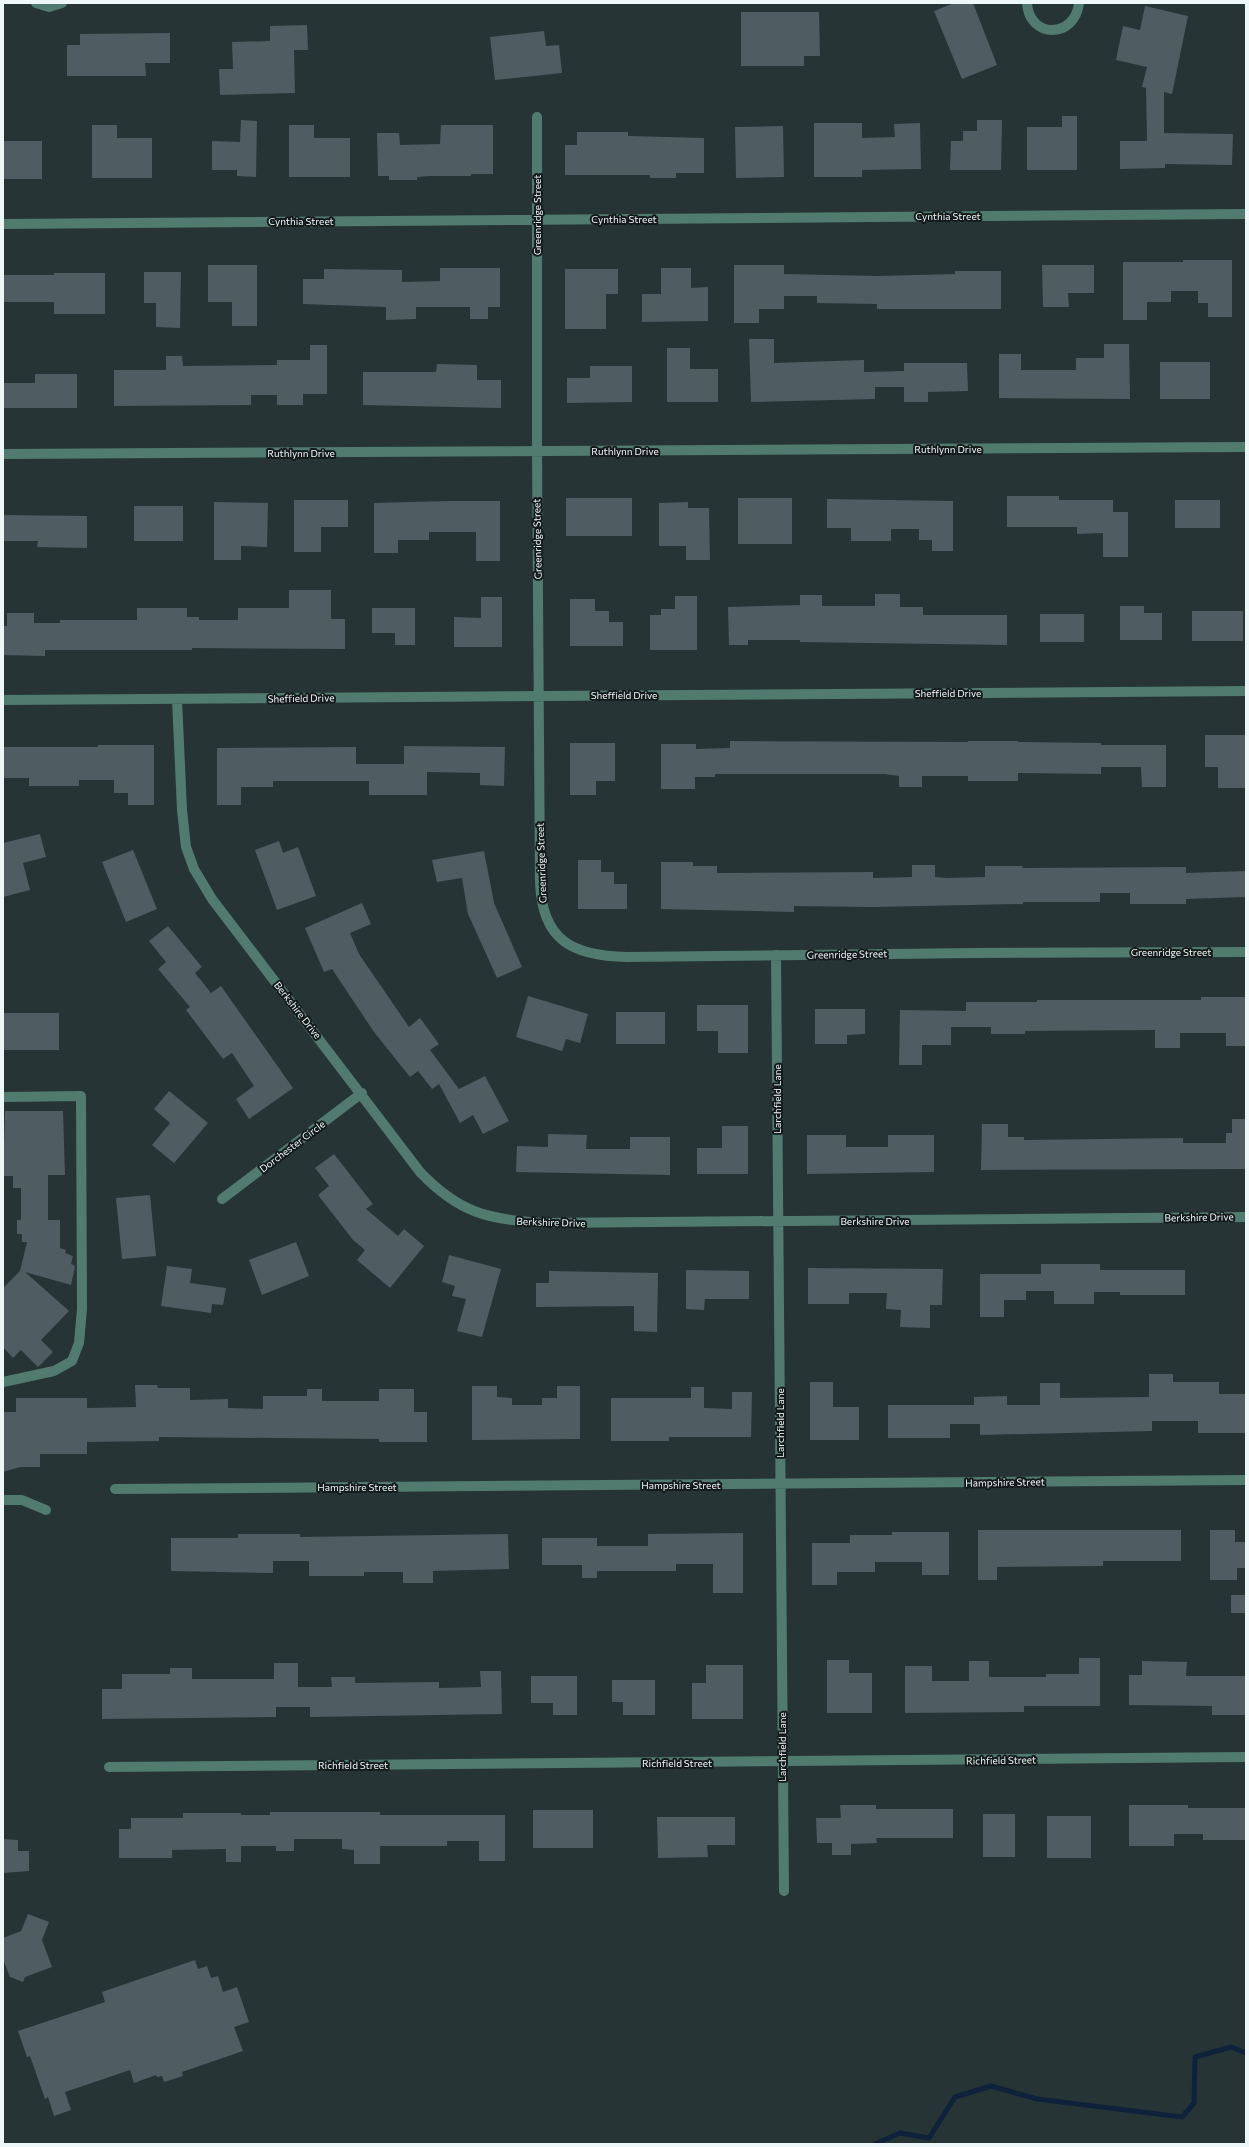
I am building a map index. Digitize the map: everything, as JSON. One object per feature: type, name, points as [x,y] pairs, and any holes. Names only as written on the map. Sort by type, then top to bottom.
[{"type":"street","points":[[36,3],[49,7],[62,3]]},
{"type":"street","points":[[1027,3],[1028,10],[1034,21],[1044,29],[1052,30],[1068,25],[1074,19],[1079,3]]},
{"type":"street","name":"Greenridge Street","points":[[537,117],[536,452],[541,898],[547,921],[558,936],[571,946],[584,952],[610,957],[1246,952]]},
{"type":"street","name":"Cynthia Street","points":[[3,224],[1246,214]]},
{"type":"street","name":"Ruthlynn Drive","points":[[3,454],[1246,447]]},
{"type":"street","name":"Sheffield Drive","points":[[3,700],[1246,691]]},
{"type":"street","name":"Berkshire Drive","points":[[178,699],[183,834],[194,869],[212,899],[362,1093],[420,1172],[450,1199],[468,1209],[504,1219],[544,1223],[1246,1217]]},
{"type":"street","name":"Larchfield Lane","points":[[776,955],[784,1891]]},
{"type":"street","name":"Dorchester Circle","points":[[222,1199],[362,1093]]},
{"type":"street","points":[[3,1097],[81,1096],[82,1309],[79,1343],[72,1361],[54,1370],[3,1382]]},
{"type":"street","name":"Hampshire Street","points":[[115,1489],[1246,1480]]},
{"type":"street","points":[[3,1500],[22,1500],[46,1510]]},
{"type":"street","name":"Richfield Street","points":[[109,1767],[1246,1757]]},
{"type":"building","points":[[954,3],[973,3],[997,65],[962,79],[934,11]]},
{"type":"building","points":[[1145,6],[1188,16],[1172,94],[1164,92],[1164,133],[1233,134],[1232,165],[1165,164],[1165,168],[1120,169],[1120,141],[1147,141],[1146,88],[1142,87],[1147,67],[1116,60],[1123,26],[1140,30]]},
{"type":"building","points":[[741,12],[819,12],[820,56],[804,56],[804,66],[741,66]]},
{"type":"building","points":[[307,25],[308,50],[294,50],[295,93],[220,95],[219,69],[233,69],[232,42],[270,41],[270,26]]},
{"type":"building","points":[[544,31],[546,46],[559,45],[562,73],[495,80],[490,37]]},
{"type":"building","points":[[170,33],[170,63],[145,63],[146,76],[67,76],[67,45],[80,45],[80,34]]},
{"type":"building","points":[[1062,116],[1077,116],[1077,170],[1027,170],[1027,127],[1062,127]]},
{"type":"building","points":[[241,120],[257,121],[256,177],[237,176],[237,170],[212,170],[212,141],[240,142]]},
{"type":"building","points":[[977,120],[1002,120],[1001,170],[950,170],[951,141],[963,141],[963,131],[977,131]]},
{"type":"building","points":[[814,123],[862,123],[862,138],[895,137],[894,124],[920,123],[921,169],[862,170],[862,177],[814,177]]},
{"type":"building","points":[[92,125],[117,125],[117,138],[152,138],[152,178],[92,178]]},
{"type":"building","points":[[289,125],[314,125],[314,138],[350,138],[350,177],[289,177]]},
{"type":"building","points":[[441,125],[493,125],[493,174],[471,174],[471,176],[429,176],[417,177],[417,180],[389,180],[389,176],[378,176],[377,133],[399,133],[400,145],[440,144]]},
{"type":"building","points":[[783,126],[784,177],[736,178],[735,127]]},
{"type":"building","points":[[577,132],[628,132],[628,136],[704,138],[704,173],[676,173],[676,178],[650,178],[650,175],[565,175],[565,145],[577,145]]},
{"type":"building","points":[[3,141],[42,141],[42,179],[3,179]]},
{"type":"building","points":[[1183,260],[1232,260],[1232,317],[1208,317],[1208,303],[1198,303],[1198,291],[1171,291],[1171,302],[1147,302],[1147,320],[1123,320],[1123,262],[1183,262]]},
{"type":"building","points":[[208,265],[257,265],[257,326],[232,326],[232,302],[208,302]]},
{"type":"building","points":[[734,265],[784,265],[784,274],[877,276],[955,274],[955,271],[1001,271],[1001,309],[877,309],[877,304],[817,303],[817,296],[784,296],[784,309],[759,309],[759,323],[734,323]]},
{"type":"building","points":[[1042,265],[1094,265],[1094,293],[1068,293],[1069,307],[1043,307]]},
{"type":"building","points":[[440,268],[500,268],[500,307],[488,307],[488,319],[470,319],[470,307],[416,307],[416,319],[386,320],[386,307],[303,304],[303,279],[324,279],[324,269],[402,270],[402,282],[440,281]]},
{"type":"building","points":[[661,268],[691,268],[691,288],[708,287],[708,321],[642,322],[642,294],[661,294]]},
{"type":"building","points":[[565,269],[618,269],[618,294],[606,294],[606,329],[565,329]]},
{"type":"building","points":[[144,272],[181,272],[180,328],[156,327],[156,303],[144,303]]},
{"type":"building","points":[[54,273],[105,273],[105,314],[54,314],[54,302],[3,302],[3,275],[54,275]]},
{"type":"building","points":[[749,339],[774,339],[774,363],[864,360],[864,372],[904,371],[904,363],[967,363],[968,391],[928,392],[928,402],[904,402],[904,387],[875,387],[875,399],[751,402]]},
{"type":"building","points":[[1104,344],[1129,344],[1130,399],[999,398],[999,354],[1021,354],[1021,370],[1076,370],[1076,358],[1104,358]]},
{"type":"building","points":[[310,345],[327,345],[327,394],[303,394],[303,405],[277,405],[277,395],[251,395],[251,405],[114,406],[114,370],[166,370],[166,356],[182,356],[183,366],[277,365],[277,360],[310,360]]},
{"type":"building","points":[[667,348],[690,348],[690,369],[718,369],[718,402],[667,402]]},
{"type":"building","points":[[1160,362],[1210,362],[1210,399],[1160,399]]},
{"type":"building","points":[[437,364],[477,365],[477,380],[501,380],[501,408],[363,405],[363,372],[436,372]]},
{"type":"building","points":[[590,366],[632,366],[632,402],[567,403],[567,378],[590,378]]},
{"type":"building","points":[[35,374],[77,374],[77,408],[3,408],[3,383],[35,383]]},
{"type":"building","points":[[1007,496],[1059,496],[1059,500],[1113,500],[1113,512],[1128,512],[1128,557],[1103,557],[1103,533],[1077,534],[1077,527],[1007,527]]},
{"type":"building","points":[[566,498],[632,498],[632,536],[566,536]]},
{"type":"building","points":[[738,498],[792,498],[792,544],[738,544]]},
{"type":"building","points":[[827,499],[953,501],[953,551],[932,551],[932,540],[919,540],[919,529],[891,529],[891,541],[851,541],[851,528],[827,528]]},
{"type":"building","points":[[294,500],[348,500],[348,527],[321,527],[321,552],[294,552]]},
{"type":"building","points":[[1175,500],[1220,500],[1220,528],[1175,528]]},
{"type":"building","points":[[500,501],[500,561],[476,561],[476,532],[429,532],[429,540],[398,540],[398,553],[374,553],[374,503]]},
{"type":"building","points":[[214,502],[268,503],[267,547],[241,546],[241,560],[214,560]]},
{"type":"building","points":[[688,502],[688,508],[709,508],[710,560],[686,560],[686,546],[659,546],[659,503]]},
{"type":"building","points":[[134,506],[183,506],[183,541],[134,541]]},
{"type":"building","points":[[3,515],[87,516],[87,548],[37,547],[38,541],[3,541]]},
{"type":"building","points":[[289,590],[331,590],[331,619],[345,619],[345,649],[192,648],[192,650],[45,650],[45,656],[3,655],[3,626],[7,626],[7,613],[34,613],[34,623],[60,623],[60,620],[137,620],[137,608],[187,608],[187,617],[199,617],[199,620],[238,620],[238,608],[289,608]]},
{"type":"building","points":[[875,594],[900,594],[900,607],[923,607],[923,615],[1007,615],[1007,645],[748,640],[748,645],[729,645],[728,607],[800,605],[800,595],[822,595],[822,606],[875,606]]},
{"type":"building","points":[[675,596],[697,596],[697,650],[650,650],[650,615],[661,615],[661,609],[675,609]]},
{"type":"building","points":[[481,597],[502,597],[502,647],[454,647],[454,617],[481,618]]},
{"type":"building","points":[[570,599],[595,599],[595,611],[609,611],[609,622],[623,622],[623,646],[570,646]]},
{"type":"building","points":[[1120,606],[1144,606],[1144,613],[1162,613],[1162,640],[1120,640]]},
{"type":"building","points":[[372,608],[415,608],[415,645],[395,645],[395,633],[372,633]]},
{"type":"building","points":[[1192,611],[1243,611],[1243,641],[1192,641]]},
{"type":"building","points":[[1040,614],[1084,614],[1084,642],[1040,642]]},
{"type":"building","points":[[1205,735],[1246,735],[1246,788],[1218,788],[1218,767],[1205,767]]},
{"type":"building","points":[[730,741],[1018,741],[1101,743],[1101,745],[1166,745],[1166,787],[1142,787],[1141,767],[1101,767],[1101,774],[1018,773],[1018,781],[968,781],[968,776],[922,776],[922,787],[899,787],[899,776],[885,774],[715,774],[715,777],[695,777],[695,789],[661,789],[661,744],[696,744],[696,749],[730,748]]},
{"type":"building","points":[[570,743],[615,743],[615,781],[596,781],[596,795],[570,795]]},
{"type":"building","points":[[98,745],[154,745],[154,805],[128,805],[128,793],[114,793],[114,780],[79,780],[79,786],[29,786],[29,778],[3,778],[3,747],[98,747]]},
{"type":"building","points":[[404,746],[505,747],[504,786],[480,785],[480,773],[427,772],[427,795],[369,795],[369,781],[273,781],[273,787],[241,787],[241,805],[217,805],[217,748],[356,747],[356,764],[404,764]]},
{"type":"building","points":[[40,834],[46,857],[23,863],[30,890],[3,897],[3,843]]},
{"type":"building","points":[[279,841],[283,853],[298,847],[316,896],[277,910],[255,850]]},
{"type":"building","points":[[133,850],[157,909],[126,922],[102,862]]},
{"type":"building","points":[[484,851],[494,903],[522,967],[497,978],[468,914],[462,878],[437,882],[432,860]]},
{"type":"building","points":[[578,860],[601,860],[601,872],[614,872],[614,884],[627,884],[627,909],[578,909]]},
{"type":"building","points":[[661,862],[693,862],[693,866],[717,866],[717,873],[873,872],[873,878],[912,877],[912,865],[935,865],[935,877],[947,878],[985,877],[985,866],[1022,866],[1023,868],[1186,867],[1186,873],[1246,871],[1246,897],[1186,899],[1186,904],[1130,904],[1130,893],[1100,893],[1100,902],[1023,902],[1023,904],[873,907],[794,906],[794,912],[661,909]]},
{"type":"building","points":[[362,903],[371,924],[350,933],[359,954],[409,1027],[420,1018],[439,1044],[430,1050],[459,1089],[485,1076],[509,1121],[483,1134],[473,1115],[460,1123],[439,1084],[432,1089],[418,1071],[410,1077],[374,1032],[332,969],[324,972],[305,928]]},
{"type":"building","points":[[168,926],[202,967],[195,973],[211,993],[221,986],[293,1088],[249,1119],[236,1099],[254,1086],[232,1053],[223,1059],[186,1010],[190,1007],[158,969],[166,962],[149,941]]},
{"type":"building","points":[[528,996],[588,1014],[580,1043],[566,1039],[562,1051],[516,1037]]},
{"type":"building","points":[[1201,997],[1246,997],[1246,1046],[1226,1046],[1226,1033],[1180,1033],[1180,1048],[1155,1048],[1155,1030],[1025,1031],[1025,1034],[991,1034],[991,1027],[951,1027],[951,1045],[922,1045],[922,1065],[899,1065],[900,1010],[966,1011],[966,1002],[1037,1002],[1037,1000],[1201,1000]]},
{"type":"building","points":[[697,1005],[748,1005],[748,1053],[718,1053],[718,1031],[697,1031]]},
{"type":"building","points":[[815,1009],[865,1009],[865,1034],[847,1035],[847,1044],[815,1044]]},
{"type":"building","points":[[616,1012],[665,1012],[665,1044],[616,1044]]},
{"type":"building","points":[[3,1013],[59,1013],[59,1050],[3,1050]]},
{"type":"building","points":[[169,1091],[208,1123],[174,1163],[152,1145],[170,1123],[154,1109]]},
{"type":"building","points":[[5,1111],[63,1111],[65,1175],[48,1175],[48,1220],[60,1220],[60,1248],[66,1250],[65,1253],[73,1256],[71,1264],[75,1267],[71,1285],[25,1272],[69,1311],[41,1340],[53,1352],[38,1367],[21,1350],[13,1358],[3,1347],[3,1288],[20,1271],[27,1242],[22,1242],[22,1234],[17,1234],[17,1220],[21,1220],[21,1188],[13,1188],[13,1176],[3,1176]]},
{"type":"building","points":[[1232,1119],[1246,1119],[1246,1169],[981,1170],[982,1124],[1008,1124],[1008,1137],[1024,1137],[1024,1140],[1183,1138],[1183,1143],[1226,1143],[1226,1133],[1232,1133]]},
{"type":"building","points":[[722,1126],[748,1126],[748,1174],[697,1174],[697,1148],[722,1148]]},
{"type":"building","points":[[548,1134],[587,1135],[586,1149],[630,1149],[630,1137],[670,1137],[670,1175],[516,1172],[517,1146],[548,1147]]},
{"type":"building","points":[[807,1135],[846,1135],[846,1147],[888,1147],[888,1135],[934,1135],[934,1172],[807,1174]]},
{"type":"building","points":[[334,1154],[373,1204],[366,1209],[398,1236],[404,1229],[424,1246],[390,1288],[357,1260],[365,1250],[353,1240],[318,1195],[329,1186],[315,1168]]},
{"type":"building","points":[[150,1195],[156,1256],[122,1259],[116,1198]]},
{"type":"building","points":[[296,1242],[309,1276],[262,1295],[249,1260]]},
{"type":"building","points":[[449,1255],[501,1269],[482,1337],[457,1331],[466,1299],[452,1296],[455,1286],[442,1282]]},
{"type":"building","points":[[1041,1264],[1100,1264],[1100,1270],[1185,1270],[1185,1295],[1120,1295],[1120,1292],[1094,1292],[1094,1304],[1054,1304],[1054,1291],[1026,1291],[1026,1300],[1004,1300],[1004,1317],[980,1317],[980,1274],[1041,1274]]},
{"type":"building","points":[[167,1266],[192,1269],[190,1283],[226,1288],[223,1305],[212,1304],[211,1313],[161,1306]]},
{"type":"building","points":[[808,1268],[943,1269],[942,1305],[930,1305],[930,1328],[900,1327],[901,1310],[886,1309],[887,1293],[849,1293],[849,1304],[808,1304]]},
{"type":"building","points":[[686,1270],[749,1271],[749,1299],[705,1299],[704,1310],[686,1309]]},
{"type":"building","points":[[549,1271],[658,1273],[657,1332],[634,1331],[634,1306],[536,1307],[536,1283],[549,1283]]},
{"type":"building","points":[[1149,1374],[1173,1374],[1173,1382],[1219,1382],[1219,1394],[1246,1394],[1246,1433],[1198,1433],[1198,1421],[1152,1421],[1152,1431],[980,1435],[980,1424],[950,1424],[950,1438],[888,1438],[888,1405],[974,1405],[974,1397],[1007,1396],[1007,1405],[1040,1405],[1040,1383],[1060,1383],[1060,1398],[1149,1397]]},
{"type":"building","points":[[810,1382],[833,1382],[833,1407],[859,1407],[859,1440],[810,1440]]},
{"type":"building","points":[[135,1385],[157,1385],[158,1388],[190,1388],[190,1400],[228,1399],[228,1408],[263,1409],[263,1396],[307,1396],[307,1389],[322,1389],[322,1401],[379,1401],[379,1389],[414,1389],[414,1412],[427,1412],[427,1442],[379,1442],[379,1439],[159,1437],[159,1441],[87,1442],[87,1454],[40,1454],[40,1467],[20,1467],[3,1472],[3,1412],[16,1412],[16,1398],[87,1398],[87,1408],[136,1407]]},
{"type":"building","points":[[472,1386],[497,1386],[497,1397],[512,1398],[512,1405],[542,1405],[542,1398],[557,1398],[557,1386],[580,1386],[580,1439],[472,1440]]},
{"type":"building","points":[[691,1387],[704,1387],[704,1408],[732,1409],[732,1392],[752,1392],[751,1437],[669,1437],[669,1441],[611,1441],[611,1398],[691,1398]]},
{"type":"building","points":[[978,1530],[1181,1530],[1181,1561],[1103,1561],[1103,1566],[997,1567],[997,1580],[978,1580]]},
{"type":"building","points":[[1210,1530],[1235,1530],[1235,1542],[1246,1542],[1246,1568],[1237,1568],[1237,1580],[1210,1580]]},
{"type":"building","points":[[892,1532],[949,1532],[949,1575],[922,1575],[922,1562],[875,1562],[875,1572],[837,1572],[837,1585],[812,1585],[812,1543],[850,1543],[850,1535],[892,1535]]},
{"type":"building","points":[[743,1533],[743,1593],[713,1593],[713,1564],[676,1564],[676,1571],[597,1571],[597,1578],[582,1578],[582,1565],[542,1565],[542,1538],[597,1538],[597,1546],[648,1546],[648,1534]]},
{"type":"building","points":[[238,1534],[300,1534],[300,1537],[508,1534],[509,1569],[433,1571],[433,1583],[403,1583],[403,1572],[364,1572],[364,1576],[309,1576],[309,1561],[273,1561],[273,1573],[171,1571],[171,1538],[238,1538]]},
{"type":"building","points":[[1231,1595],[1246,1595],[1246,1613],[1231,1613]]},
{"type":"building","points":[[1079,1658],[1100,1658],[1100,1706],[1024,1706],[1024,1712],[905,1713],[905,1666],[932,1666],[932,1681],[969,1681],[969,1661],[989,1661],[989,1677],[1046,1677],[1046,1674],[1079,1674]]},
{"type":"building","points":[[827,1660],[849,1660],[849,1673],[872,1673],[872,1713],[827,1713]]},
{"type":"building","points":[[1142,1661],[1187,1662],[1186,1676],[1246,1676],[1246,1715],[1212,1715],[1212,1706],[1129,1705],[1129,1675],[1142,1675]]},
{"type":"building","points":[[274,1663],[298,1663],[298,1687],[332,1687],[331,1677],[355,1677],[355,1683],[439,1682],[439,1688],[481,1687],[480,1671],[501,1671],[502,1714],[310,1717],[310,1707],[276,1707],[276,1717],[102,1719],[102,1689],[122,1689],[122,1674],[170,1674],[170,1668],[192,1668],[192,1679],[274,1679]]},
{"type":"building","points":[[706,1665],[743,1665],[743,1719],[692,1719],[692,1683],[706,1683]]},
{"type":"building","points":[[531,1676],[577,1676],[577,1715],[553,1715],[553,1703],[531,1703]]},
{"type":"building","points":[[612,1680],[655,1680],[655,1715],[623,1715],[623,1702],[612,1702]]},
{"type":"building","points":[[840,1805],[876,1805],[876,1809],[953,1809],[953,1838],[876,1838],[877,1843],[851,1844],[851,1855],[832,1855],[832,1843],[817,1843],[816,1818],[841,1818]]},
{"type":"building","points":[[1129,1805],[1188,1805],[1188,1808],[1246,1808],[1246,1840],[1203,1840],[1203,1834],[1174,1834],[1174,1846],[1129,1846]]},
{"type":"building","points":[[533,1810],[593,1810],[593,1848],[533,1848]]},
{"type":"building","points":[[270,1812],[380,1812],[380,1815],[505,1815],[505,1861],[479,1861],[479,1841],[447,1841],[447,1846],[380,1846],[380,1864],[354,1864],[354,1850],[342,1849],[342,1839],[294,1839],[294,1851],[276,1851],[276,1846],[241,1846],[241,1862],[226,1862],[226,1849],[172,1850],[172,1858],[119,1858],[119,1829],[131,1829],[131,1818],[183,1818],[183,1813],[241,1813],[241,1815],[270,1815]]},
{"type":"building","points":[[983,1814],[1015,1814],[1015,1857],[983,1857]]},
{"type":"building","points":[[1047,1816],[1091,1816],[1091,1858],[1047,1858]]},
{"type":"building","points":[[657,1817],[735,1817],[735,1845],[707,1845],[708,1857],[658,1858]]},
{"type":"building","points":[[3,1839],[18,1840],[18,1851],[29,1851],[29,1871],[3,1873]]},
{"type":"building","points":[[28,1914],[49,1922],[42,1940],[52,1967],[25,1977],[23,1982],[10,1977],[3,1959],[3,1938],[21,1931]]},
{"type":"building","points":[[195,1960],[198,1969],[207,1966],[211,1978],[218,1976],[223,1992],[237,1987],[249,2022],[234,2027],[243,2051],[182,2072],[183,2076],[164,2082],[162,2076],[157,2077],[156,2075],[134,2083],[130,2070],[65,2092],[71,2110],[54,2116],[48,2097],[45,2099],[30,2056],[27,2057],[18,2031],[105,2002],[102,1992]]},
{"type":"waterway","points":[[875,2144],[900,2133],[929,2138],[955,2097],[991,2086],[1037,2099],[1182,2117],[1194,2103],[1195,2057],[1231,2047],[1246,2053]]}]
